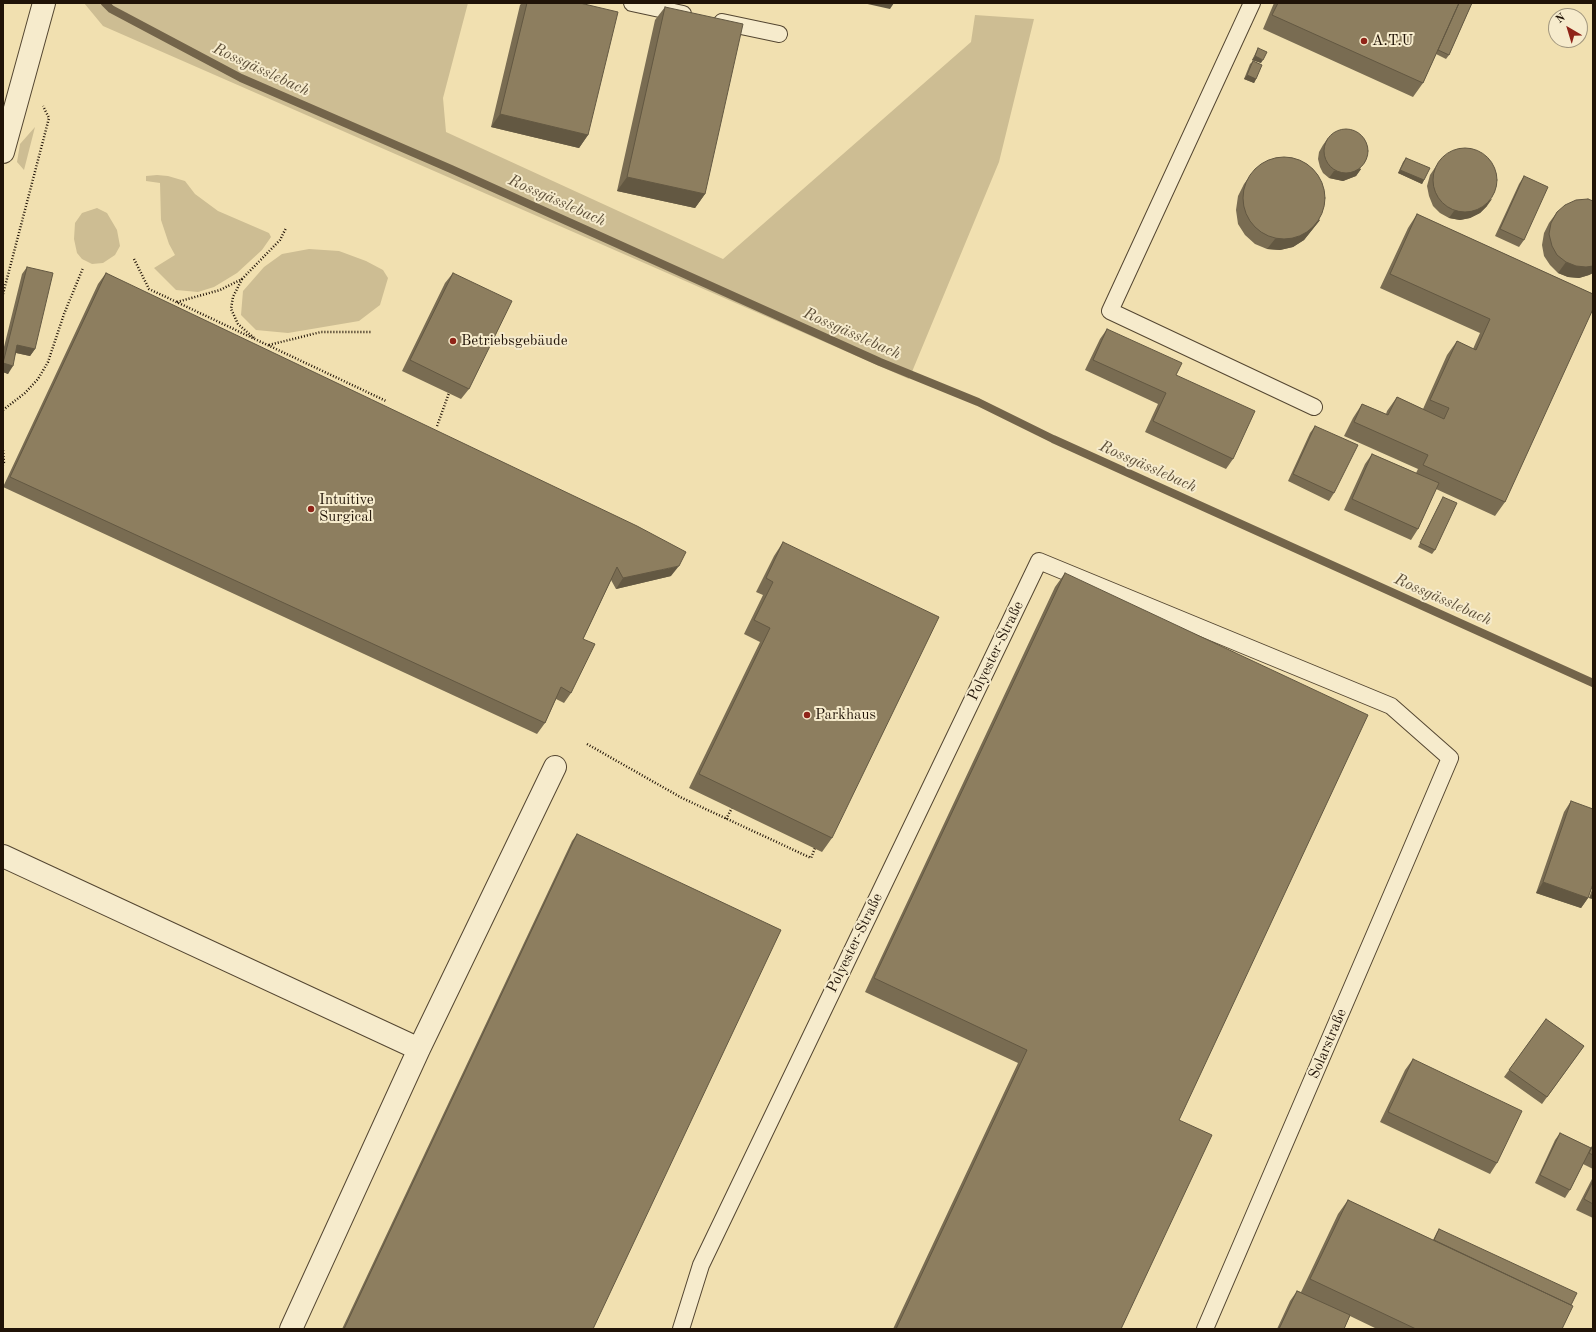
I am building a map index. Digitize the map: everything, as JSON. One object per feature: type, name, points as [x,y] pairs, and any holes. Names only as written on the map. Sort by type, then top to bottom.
[{"type":"street","points":[[3,152],[25,66],[44,3]]},
{"type":"street","points":[[291,1329],[419,1049],[555,768]]},
{"type":"street","points":[[3,856],[419,1049]]},
{"type":"lane","points":[[632,3],[779,34]]},
{"type":"lane","points":[[1252,3],[1110,311],[1314,407]]},
{"type":"lane","name":"Solarstraße","points":[[1039,560],[1391,706],[1450,758],[1204,1329]]},
{"type":"lane","name":"Polyester-Straße","points":[[681,1329],[700,1265],[1039,560]]},
{"type":"path","points":[[3,294],[49,118],[25,66]]},
{"type":"path","points":[[258,340],[238,324],[231,310],[232,297],[242,279],[280,240],[286,228]]},
{"type":"path","points":[[134,259],[150,289],[386,401]]},
{"type":"path","points":[[3,410],[25,393],[38,379],[48,362],[64,314],[83,268]]},
{"type":"path","points":[[176,302],[220,290],[242,279]]},
{"type":"path","points":[[213,326],[215,320]]},
{"type":"path","points":[[268,346],[321,332],[371,332]]},
{"type":"path","points":[[348,390],[350,384]]},
{"type":"path","points":[[437,426],[449,393]]},
{"type":"path","points":[[3,450],[3,464]]},
{"type":"path","points":[[587,744],[682,798],[811,858],[815,848]]},
{"type":"path","points":[[726,819],[732,808]]},
{"type":"shaded area","points":[[84,3],[468,3],[443,98],[446,132],[723,259],[971,42],[975,15],[1034,19],[999,162],[909,379],[103,26]]},
{"type":"shaded area","points":[[35,127],[24,170],[17,162],[20,144]]},
{"type":"shaded area","points":[[146,176],[168,176],[185,181],[195,194],[218,211],[269,233],[271,237],[262,250],[237,273],[214,287],[198,292],[176,290],[154,268],[175,255],[169,244],[161,220],[160,183],[146,181]]},
{"type":"shaded area","points":[[97,208],[107,213],[117,230],[120,246],[115,255],[103,263],[92,264],[82,259],[77,253],[74,239],[75,223],[82,213]]},
{"type":"shaded area","points":[[309,249],[339,251],[366,261],[383,270],[388,278],[380,305],[359,321],[288,333],[256,330],[241,315],[243,291],[264,267],[282,254]]},
{"type":"building","points":[[527,3],[580,3],[618,12],[588,135],[500,114]]},
{"type":"building","name":"A.T.U","points":[[1278,3],[1459,3],[1423,83],[1272,15]]},
{"type":"building","points":[[1459,3],[1472,3],[1449,55],[1438,50]]},
{"type":"building","points":[[665,7],[743,24],[705,194],[627,177]]},
{"type":"building","points":[[1258,48],[1267,52],[1263,60],[1255,56]]},
{"type":"building","points":[[1253,61],[1262,65],[1256,79],[1247,75]]},
{"type":"building","points":[[1342,129],[1350,129],[1355,130],[1362,135],[1367,142],[1367,160],[1362,167],[1355,172],[1342,173],[1334,170],[1327,163],[1324,155],[1324,147],[1327,139],[1334,132]]},
{"type":"building","points":[[1459,148],[1471,148],[1488,157],[1495,168],[1497,180],[1495,192],[1488,203],[1471,212],[1459,212],[1447,207],[1438,198],[1433,186],[1433,174],[1438,162],[1447,153]]},
{"type":"building","points":[[1284,157],[1300,160],[1313,169],[1322,182],[1325,198],[1322,214],[1313,227],[1300,236],[1284,239],[1268,236],[1255,227],[1246,214],[1243,198],[1246,182],[1255,169],[1268,160]]},
{"type":"building","points":[[1406,158],[1430,168],[1424,180],[1400,170]]},
{"type":"building","points":[[1524,176],[1548,187],[1524,240],[1500,229]]},
{"type":"building","points":[[1588,199],[1593,201],[1593,266],[1576,266],[1566,262],[1557,255],[1552,246],[1549,234],[1551,223],[1557,212],[1565,205],[1576,200]]},
{"type":"building","points":[[1417,214],[1593,294],[1593,309],[1505,502],[1423,465],[1428,455],[1354,422],[1362,404],[1388,415],[1397,397],[1444,419],[1449,408],[1430,400],[1457,341],[1476,350],[1490,319],[1390,274]]},
{"type":"building","points":[[27,267],[53,273],[35,349],[17,345],[13,366],[3,363]]},
{"type":"building","name":"Intuitive Surgical","points":[[106,273],[637,526],[686,552],[679,566],[623,578],[617,567],[583,639],[595,644],[571,693],[561,687],[545,723],[10,477]]},
{"type":"building","name":"Betriebsgebäude","points":[[453,273],[512,301],[469,389],[410,360]]},
{"type":"building","points":[[1107,329],[1182,363],[1176,375],[1255,411],[1233,459],[1153,421],[1166,393],[1093,360]]},
{"type":"building","points":[[1315,426],[1358,445],[1334,493],[1293,474]]},
{"type":"building","points":[[1372,454],[1439,483],[1418,529],[1352,499]]},
{"type":"building","points":[[1443,497],[1457,503],[1435,550],[1420,543]]},
{"type":"building","name":"Parkhaus","points":[[783,542],[939,617],[832,838],[699,774],[770,628],[754,620],[773,582],[766,578]]},
{"type":"building","points":[[1065,573],[1368,715],[1179,1120],[1212,1135],[1121,1329],[896,1329],[1027,1050],[874,978]]},
{"type":"building","points":[[1571,801],[1593,809],[1593,884],[1588,898],[1543,882]]},
{"type":"building","points":[[577,834],[781,930],[593,1329],[344,1329]]},
{"type":"building","points":[[1546,1019],[1584,1046],[1547,1097],[1509,1070]]},
{"type":"building","points":[[1413,1059],[1522,1111],[1497,1163],[1388,1112]]},
{"type":"building","points":[[1560,1133],[1591,1148],[1570,1190],[1540,1175]]},
{"type":"building","points":[[1593,1145],[1593,1155],[1589,1153]]},
{"type":"building","points":[[1593,1181],[1593,1204],[1584,1199]]},
{"type":"building","points":[[1348,1200],[1573,1306],[1562,1329],[1416,1329],[1310,1279]]},
{"type":"building","points":[[1439,1229],[1577,1293],[1571,1305],[1434,1240]]},
{"type":"building","points":[[1297,1291],[1350,1315],[1344,1329],[1279,1329]]},
{"type":"waterway","name":"Rossgässlebach","points":[[105,3],[111,9],[241,78],[451,169],[880,362],[978,402],[1053,439],[1593,683]]},
{"type":"place","name":"A.T.U","points":[[1364,41]]},
{"type":"place","name":"Betriebsgebäude","points":[[453,341]]},
{"type":"place","name":"Intuitive Surgical","points":[[311,509]]},
{"type":"place","name":"Parkhaus","points":[[807,715]]}]
